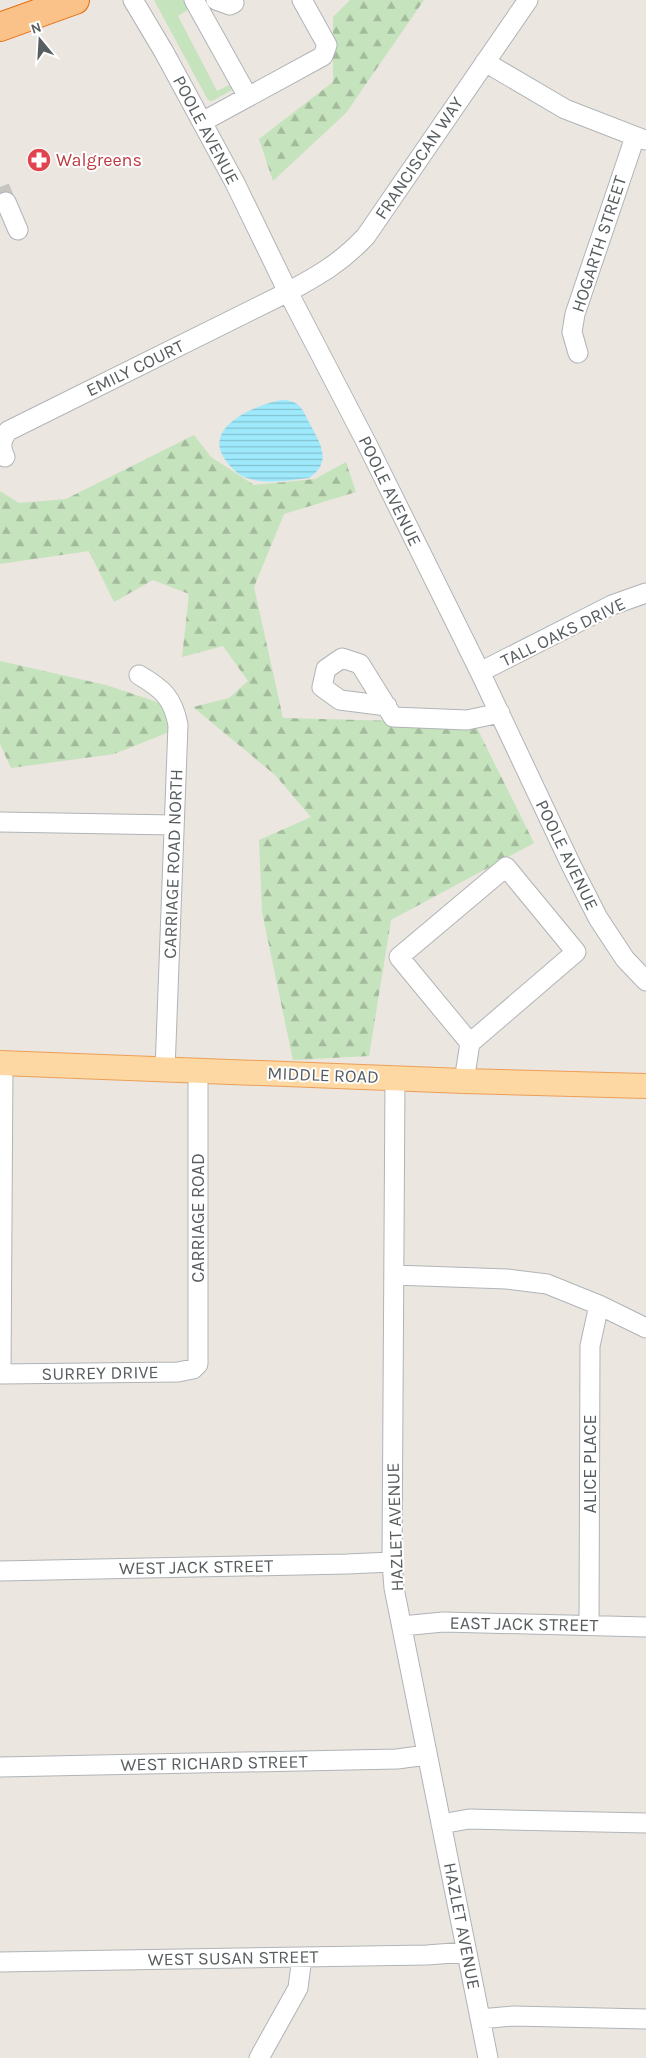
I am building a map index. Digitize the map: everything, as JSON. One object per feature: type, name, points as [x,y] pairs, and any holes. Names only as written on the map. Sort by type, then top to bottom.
[{"type":"highway","points":[[0,27],[75,0]]},
{"type":"main road","name":"MIDDLE ROAD","points":[[2,1063],[646,1086]]},
{"type":"main road","points":[[603,1084],[646,1072]]},
{"type":"street","name":"POOLE AVENUE","points":[[132,0],[164,52],[235,183],[480,672],[598,918],[620,952],[646,980]]},
{"type":"street","points":[[202,122],[323,56],[327,45],[302,0]]},
{"type":"street","name":"FRANCISCAN WAY","points":[[288,292],[331,268],[350,254],[366,236],[528,0]]},
{"type":"street","points":[[211,2],[248,97]]},
{"type":"street","points":[[485,62],[565,109],[640,139]]},
{"type":"street","name":"HOGARTH STREET","points":[[578,353],[572,332],[575,314],[640,139]]},
{"type":"street","points":[[3,208],[1,218],[18,230]]},
{"type":"street","name":"EMILY COURT","points":[[5,457],[1,444],[3,437],[8,431],[288,292]]},
{"type":"street","name":"TALL OAKS DRIVE","points":[[480,672],[612,606],[646,593]]},
{"type":"street","name":"CARRIAGE ROAD NORTH","points":[[140,676],[160,687],[173,705],[178,725],[164,1070]]},
{"type":"street","points":[[387,706],[394,717],[467,720],[500,713]]},
{"type":"street","points":[[0,822],[174,826]]},
{"type":"street","points":[[464,1081],[470,1044],[576,952],[506,867],[399,957],[470,1044]]},
{"type":"street","points":[[1,1374],[2,1063]]},
{"type":"street","name":"CARRIAGE ROAD","points":[[198,1071],[198,1364]]},
{"type":"street","name":"HAZLET AVENUE","points":[[395,1078],[392,1562],[394,1588],[488,2058]]},
{"type":"street","points":[[394,1275],[532,1281],[555,1286],[646,1328]]},
{"type":"street","name":"ALICE PLACE","points":[[588,1625],[590,1346],[599,1305]]},
{"type":"street","name":"SURREY DRIVE","points":[[1,1374],[178,1372],[193,1369],[198,1364]]},
{"type":"street","name":"WEST JACK STREET","points":[[0,1571],[392,1562]]},
{"type":"street","name":"EAST JACK STREET","points":[[402,1626],[443,1622],[646,1626]]},
{"type":"street","name":"WEST RICHARD STREET","points":[[0,1767],[397,1759],[427,1756]]},
{"type":"street","points":[[441,1824],[469,1819],[646,1823]]},
{"type":"street","name":"WEST SUSAN STREET","points":[[0,1962],[466,1952]]},
{"type":"street","points":[[259,2058],[298,1988],[302,1957]]},
{"type":"street","points":[[480,2019],[513,2016],[646,2019]]},
{"type":"green space","points":[[154,0],[184,0],[189,9],[178,16],[217,91],[229,85],[233,88],[232,90],[212,101],[208,100]]},
{"type":"green space","points":[[350,0],[424,0],[346,113],[273,181],[259,139],[333,82],[333,17]]},
{"type":"green space","points":[[194,435],[211,457],[254,485],[315,479],[346,462],[356,492],[284,514],[254,587],[283,718],[397,721],[477,728],[534,843],[391,920],[369,1056],[293,1060],[262,912],[259,840],[311,817],[275,775],[193,707],[229,698],[248,681],[223,646],[182,657],[189,594],[153,580],[114,602],[89,551],[0,564],[0,491],[19,503],[66,499]]},
{"type":"green space","points":[[0,661],[106,685],[163,704],[169,732],[114,754],[11,768],[0,744]]},
{"type":"water","points":[[282,400],[295,403],[303,410],[320,445],[322,452],[321,465],[309,478],[270,482],[244,477],[234,470],[224,458],[220,446],[221,436],[227,426],[236,418],[260,406]]},
{"type":"tunnel","points":[[0,187],[6,202]]},
{"type":"place","name":"Walgreens","points":[[39,160]]}]
